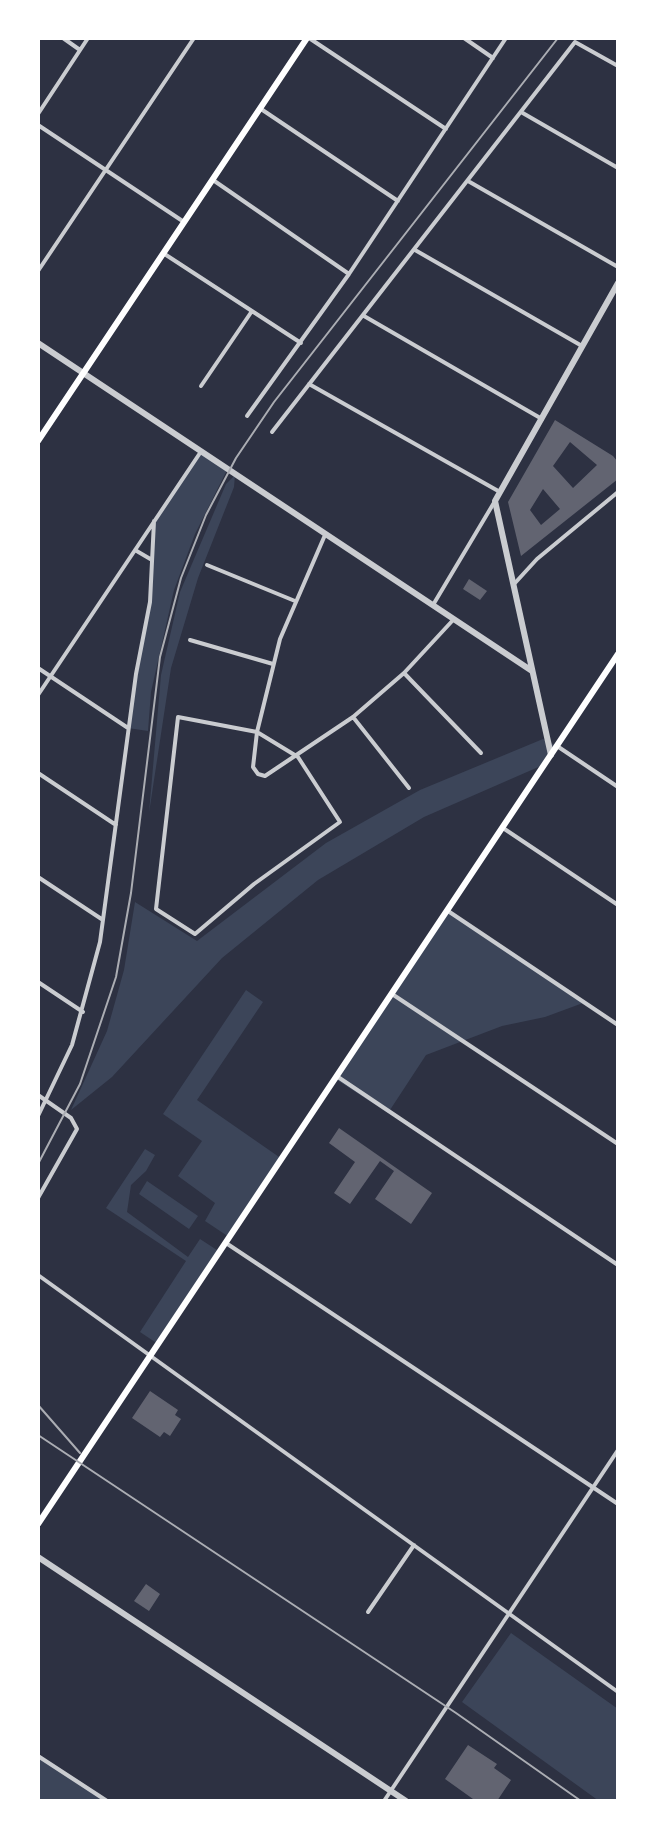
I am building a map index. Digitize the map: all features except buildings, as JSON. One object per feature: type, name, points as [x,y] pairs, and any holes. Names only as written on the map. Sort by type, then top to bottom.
[{"type":"main road","points":[[38,441],[308,38]]},
{"type":"main road","points":[[38,1524],[618,654]]},
{"type":"street","points":[[63,38],[80,50]]},
{"type":"street","points":[[38,114],[88,38]]},
{"type":"street","points":[[38,271],[194,38]]},
{"type":"street","points":[[308,38],[446,129]]},
{"type":"street","points":[[464,38],[493,58]]},
{"type":"street","points":[[247,416],[349,274],[506,38]]},
{"type":"street","points":[[272,432],[575,42],[618,66]]},
{"type":"street","points":[[260,108],[398,201]]},
{"type":"street","points":[[521,112],[618,168]]},
{"type":"street","points":[[38,125],[184,222]]},
{"type":"street","points":[[212,180],[349,274]]},
{"type":"street","points":[[468,181],[618,267]]},
{"type":"street","points":[[415,250],[582,346]]},
{"type":"street","points":[[163,253],[301,343]]},
{"type":"street","points":[[433,605],[618,283]]},
{"type":"street","points":[[201,386],[252,311]]},
{"type":"street","points":[[363,316],[542,419]]},
{"type":"street","points":[[38,343],[532,671]]},
{"type":"street","points":[[309,384],[500,492]]},
{"type":"street","points":[[38,695],[200,453]]},
{"type":"street","points":[[513,585],[537,559],[618,492]]},
{"type":"street","points":[[495,501],[551,755]]},
{"type":"street","points":[[38,1116],[47,1102],[83,1012],[103,920],[128,728],[150,602],[154,521]]},
{"type":"street","points":[[325,535],[295,601],[273,664],[257,732],[253,767],[260,776],[298,757],[353,717],[404,673],[454,619]]},
{"type":"street","points":[[135,550],[152,560]]},
{"type":"street","points":[[207,565],[295,601]]},
{"type":"street","points":[[190,640],[273,664]]},
{"type":"street","points":[[38,668],[128,728]]},
{"type":"street","points":[[404,673],[481,753]]},
{"type":"street","points":[[178,717],[257,732],[298,757],[340,822],[254,884],[195,934],[156,909],[178,717]]},
{"type":"street","points":[[353,717],[409,788]]},
{"type":"street","points":[[548,740],[618,787]]},
{"type":"street","points":[[38,773],[116,825]]},
{"type":"street","points":[[503,828],[618,905]]},
{"type":"street","points":[[38,877],[103,920]]},
{"type":"street","points":[[448,911],[618,1025]]},
{"type":"street","points":[[38,982],[83,1012]]},
{"type":"street","points":[[392,994],[618,1144]]},
{"type":"street","points":[[337,1076],[618,1265]]},
{"type":"street","points":[[38,1095],[74,1120],[77,1129],[38,1198]]},
{"type":"street","points":[[226,1243],[618,1504]]},
{"type":"street","points":[[38,1275],[618,1692]]},
{"type":"street","points":[[384,1801],[618,1450]]},
{"type":"street","points":[[368,1612],[414,1545]]},
{"type":"street","points":[[38,1557],[406,1801]]},
{"type":"street","points":[[38,1756],[107,1801]]},
{"type":"shaded area","points":[[200,452],[227,470],[195,534],[174,590],[151,692],[148,731],[128,728],[150,602],[153,529],[161,510]]},
{"type":"shaded area","points":[[235,475],[234,487],[198,578],[171,668],[149,813],[161,675],[180,592],[226,484]]},
{"type":"shaded area","points":[[543,739],[555,745],[543,765],[424,817],[318,880],[222,958],[112,1077],[71,1110],[107,1031],[124,970],[135,902],[197,941],[326,843],[420,790]]},
{"type":"shaded area","points":[[446,910],[583,1003],[545,1017],[502,1026],[426,1055],[388,1113],[334,1078]]},
{"type":"shaded area","points":[[246,990],[263,1002],[197,1100],[282,1159],[229,1237],[205,1221],[215,1203],[178,1176],[202,1141],[163,1114]]},
{"type":"shaded area","points":[[145,1149],[155,1155],[146,1171],[131,1185],[127,1212],[188,1257],[200,1239],[220,1252],[158,1344],[140,1332],[186,1261],[106,1208]]},
{"type":"shaded area","points":[[147,1181],[198,1216],[189,1229],[139,1194]]},
{"type":"shaded area","points":[[511,1633],[618,1709],[618,1801],[599,1801],[462,1702]]},
{"type":"shaded area","points":[[38,1755],[108,1801],[38,1801]]},
{"type":"railway","points":[[38,1164],[80,1084],[116,977],[131,893],[160,657],[181,578],[206,515],[236,458],[274,402],[558,38]]},
{"type":"railway","points":[[38,1405],[80,1453]]},
{"type":"railway","points":[[38,1435],[456,1713],[581,1801]]}]
